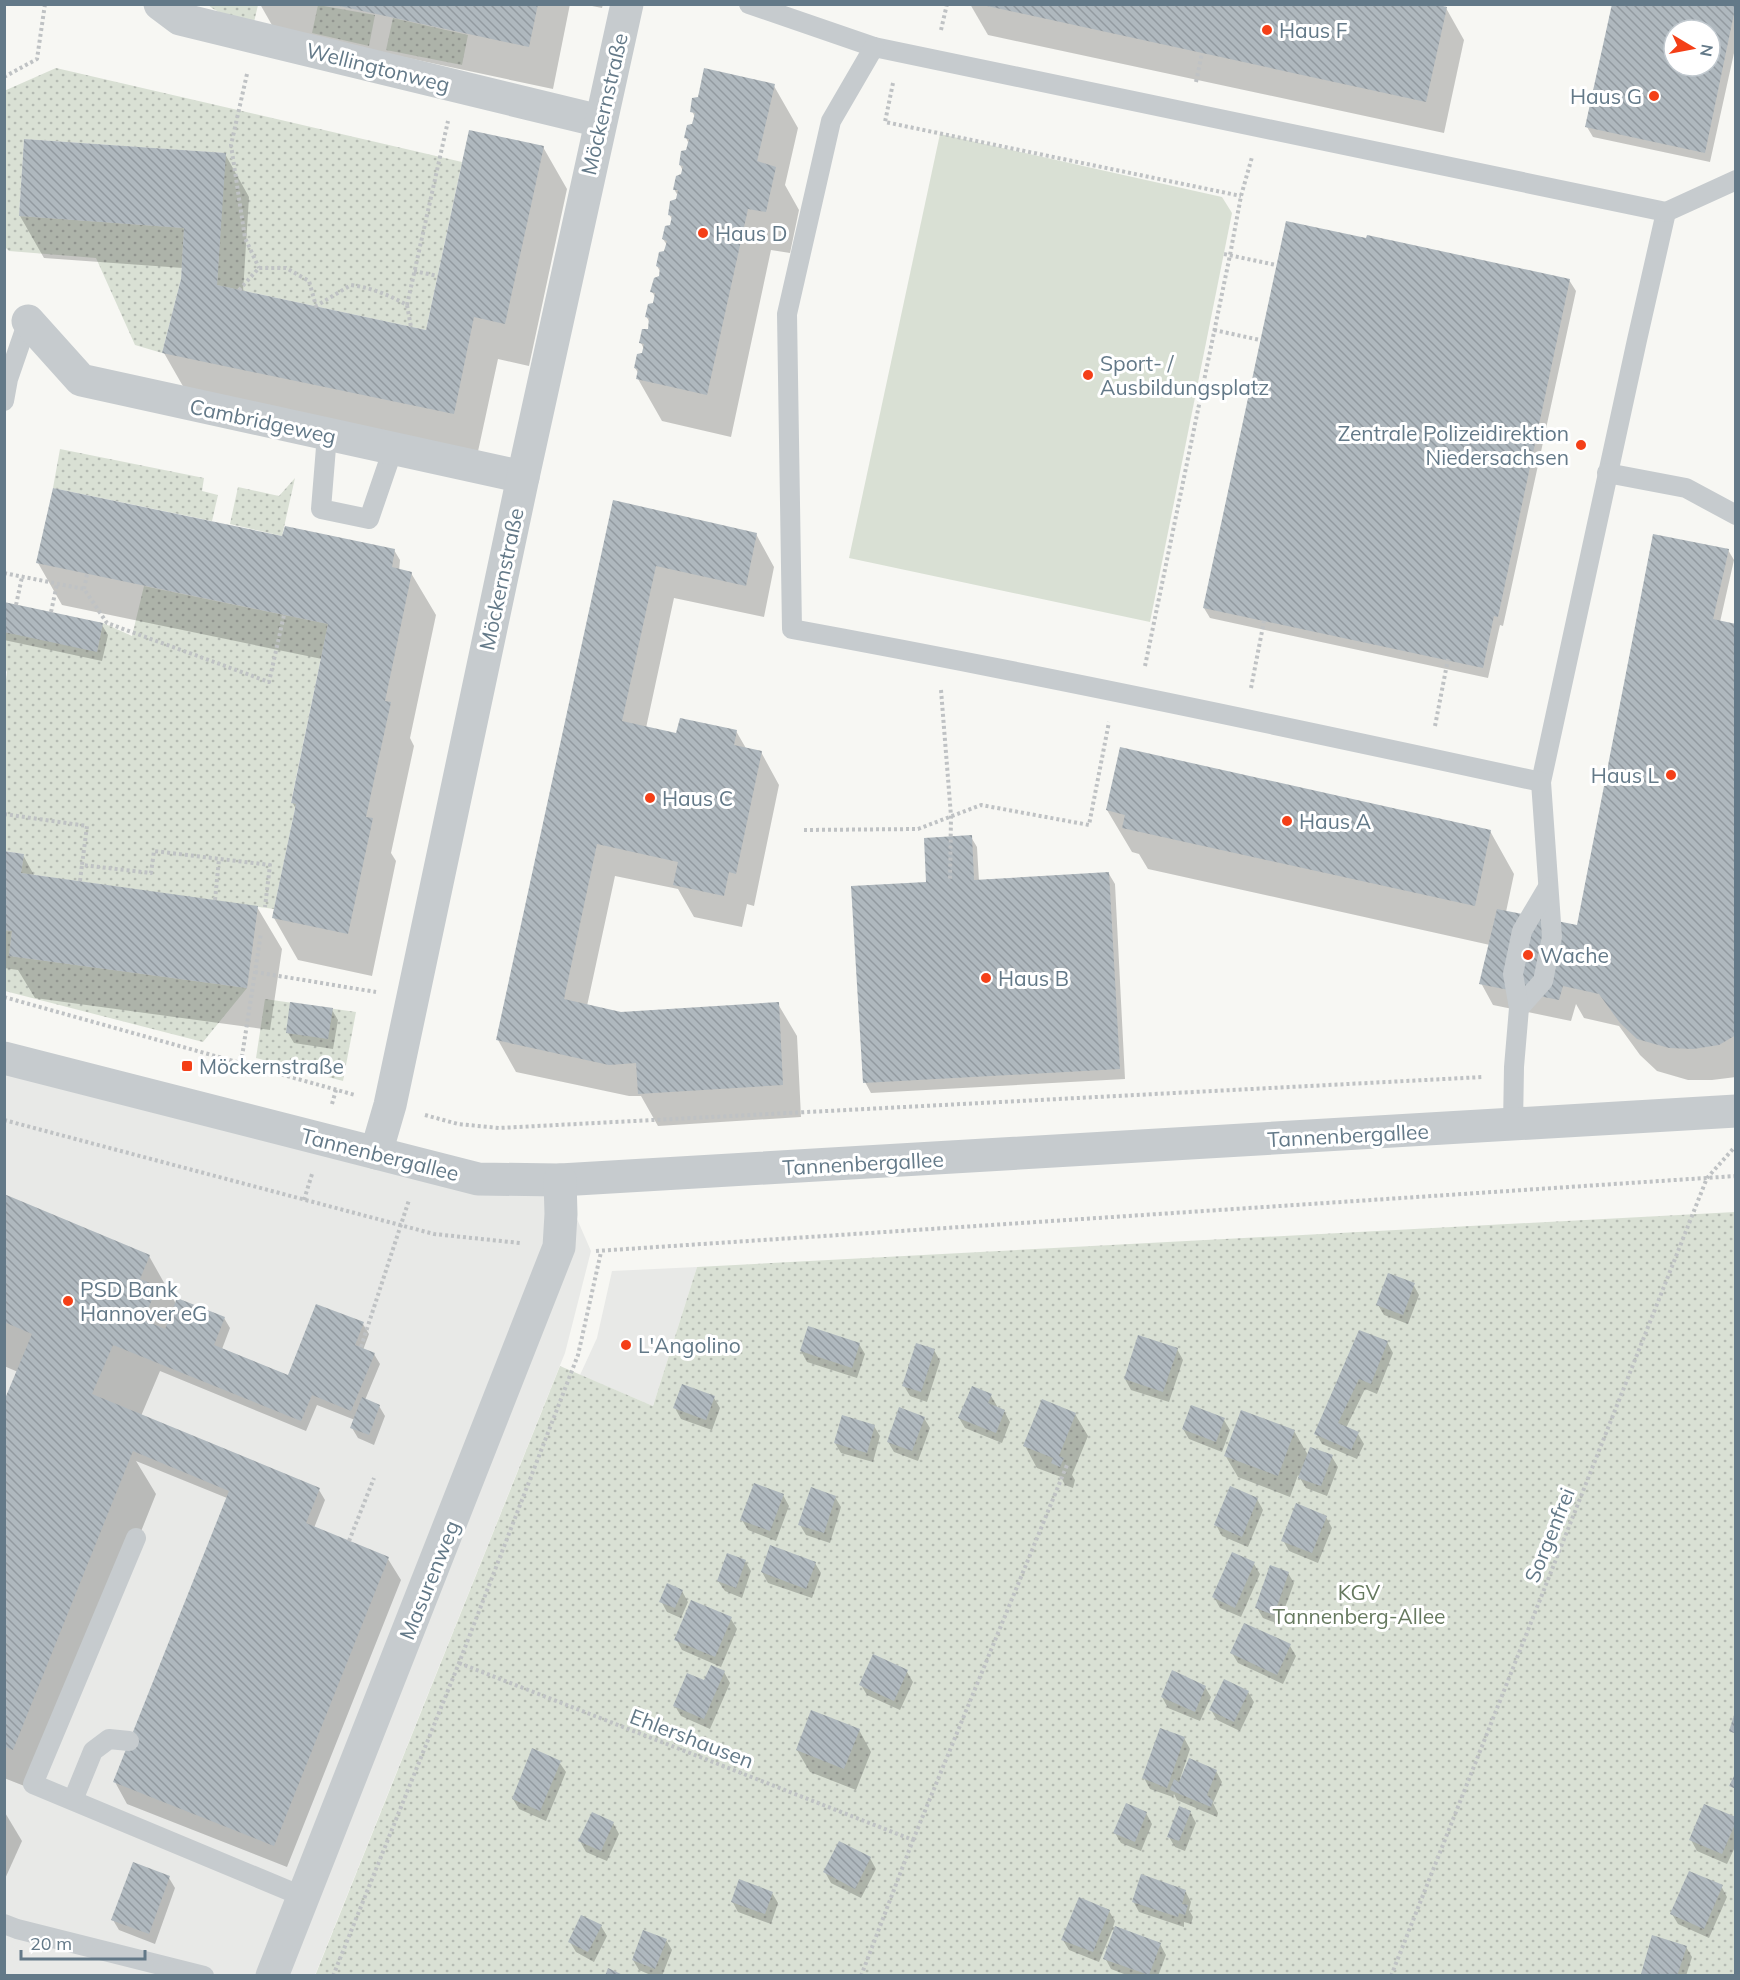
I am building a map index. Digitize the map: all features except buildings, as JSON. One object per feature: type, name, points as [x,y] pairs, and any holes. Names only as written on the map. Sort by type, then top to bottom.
[{"type":"street","name":"Wellingtonweg","points":[[160,4],[180,19],[600,121]]},
{"type":"street","name":"Möckernstraße","points":[[376,1153],[390,1105],[523,477],[627,4]]},
{"type":"street","name":"Cambridgeweg","points":[[28,321],[81,380],[523,477]]},
{"type":"street","name":"Tannenbergallee","points":[[4,1058],[478,1179],[560,1180],[1735,1111]]},
{"type":"street","name":"Masurenweg","points":[[272,1976],[559,1247],[560,1180]]},
{"type":"lane","points":[[749,4],[874,47],[900,53],[1666,212],[1736,180]]},
{"type":"lane","points":[[874,47],[831,121],[788,314],[792,629],[1115,692],[1541,782]]},
{"type":"lane","points":[[1519,1008],[1543,981],[1552,937],[1541,782],[1666,212]]},
{"type":"lane","points":[[4,401],[8,379],[28,321]]},
{"type":"lane","points":[[327,435],[321,509],[359,518],[369,519],[393,449]]},
{"type":"lane","points":[[1607,473],[1686,488],[1736,515]]},
{"type":"lane","points":[[1514,1125],[1514,1076],[1519,1008],[1513,974],[1522,931],[1548,887]]},
{"type":"lane","points":[[136,1538],[33,1784],[304,1897]]},
{"type":"lane","points":[[73,1800],[93,1751],[110,1738],[129,1741]]},
{"type":"lane","points":[[4,1924],[204,1976]]},
{"type":"path","points":[[4,77],[37,58],[45,4]]},
{"type":"path","points":[[255,38],[231,145],[245,238],[259,268]]},
{"type":"path","points":[[900,53],[885,122],[1241,196]]},
{"type":"path","points":[[411,327],[407,305],[456,86]]},
{"type":"path","points":[[1139,697],[1241,196],[1261,128]]},
{"type":"path","points":[[1224,254],[1276,265]]},
{"type":"path","points":[[239,290],[259,268],[286,268],[309,280],[315,306],[351,285],[369,288],[407,305]]},
{"type":"path","points":[[414,271],[438,276]]},
{"type":"path","points":[[1214,330],[1260,340]]},
{"type":"path","points":[[4,573],[84,589]]},
{"type":"path","points":[[87,574],[84,589],[107,623],[269,682],[284,615]]},
{"type":"path","points":[[16,604],[22,577]]},
{"type":"path","points":[[51,612],[57,584]]},
{"type":"path","points":[[1244,719],[1264,621]]},
{"type":"path","points":[[938,656],[951,816],[950,881]]},
{"type":"path","points":[[1429,758],[1448,659]]},
{"type":"path","points":[[804,830],[918,829],[981,805],[1089,825],[1115,692]]},
{"type":"path","points":[[4,814],[87,826],[80,881]]},
{"type":"path","points":[[82,865],[151,873],[154,851],[270,865],[265,907]]},
{"type":"path","points":[[215,900],[219,859]]},
{"type":"path","points":[[241,1063],[261,933]]},
{"type":"path","points":[[255,972],[413,998]]},
{"type":"path","points":[[4,997],[458,1125],[499,1128],[1514,1076]]},
{"type":"path","name":"Sorgenfrei","points":[[1391,1976],[1707,1178],[1734,1148],[1735,1111]]},
{"type":"path","points":[[4,1120],[434,1234],[601,1252],[1736,1176]]},
{"type":"path","points":[[361,1347],[402,1226]]},
{"type":"path","points":[[333,1976],[459,1663],[578,1355],[601,1252]]},
{"type":"path","points":[[861,1976],[1067,1465]]},
{"type":"path","points":[[349,1541],[374,1478]]},
{"type":"path","name":"Ehlershausen","points":[[459,1663],[914,1840]]},
{"type":"shaded area","points":[[4,1058],[175,1102],[560,1180],[591,1251],[565,1353],[315,1975],[5,1975]]},
{"type":"shaded area","points":[[697,1267],[653,1406],[580,1375],[597,1338],[612,1271]]},
{"type":"green space","points":[[208,5],[258,5],[254,22],[224,14]]},
{"type":"green space","points":[[318,5],[375,15],[369,46],[312,33]]},
{"type":"green space","points":[[393,18],[468,35],[462,65],[386,50]]},
{"type":"green space","points":[[56,68],[462,162],[426,330],[217,285],[225,153],[24,139],[19,216],[184,228],[181,279],[162,353],[135,345],[96,258],[9,251],[5,247],[4,91]]},
{"type":"green space","name":"Sport- / Ausbildungsplatz","points":[[940,134],[1222,197],[1232,213],[1150,622],[849,558]]},
{"type":"green space","points":[[60,449],[204,478],[202,491],[218,495],[212,521],[53,488]]},
{"type":"green space","points":[[295,478],[282,536],[230,524],[238,487],[279,496]]},
{"type":"green space","points":[[144,586],[328,624],[291,802],[296,804],[274,909],[21,873],[24,854],[5,851],[4,695],[7,672],[5,632],[97,651],[103,623],[132,636]]},
{"type":"green space","points":[[4,930],[12,931],[9,956],[247,988],[203,1042],[5,991]]},
{"type":"green space","points":[[265,999],[356,1012],[343,1081],[256,1058]]},
{"type":"green space","name":"KGV Tannenberg-Allee","points":[[1735,1212],[1735,1975],[315,1976],[560,1366],[653,1406],[697,1267]]},
{"type":"place","name":"Haus F","points":[[1267,30]]},
{"type":"place","name":"Haus G","points":[[1654,96]]},
{"type":"place","name":"Haus D","points":[[703,233]]},
{"type":"place","name":"Sport- / Ausbildungsplatz","points":[[1088,375]]},
{"type":"place","name":"Zentrale Polizeidirektion Niedersachsen","points":[[1581,445]]},
{"type":"place","name":"Haus L","points":[[1671,775]]},
{"type":"place","name":"Haus C","points":[[650,798]]},
{"type":"place","name":"Haus A","points":[[1287,821]]},
{"type":"place","name":"Wache","points":[[1528,955]]},
{"type":"place","name":"Haus B","points":[[986,978]]},
{"type":"place","name":"Möckernstraße","points":[[187,1066]]},
{"type":"place","name":"PSD Bank Hannover eG","points":[[68,1301]]},
{"type":"place","name":"L'Angolino","points":[[626,1345]]}]
